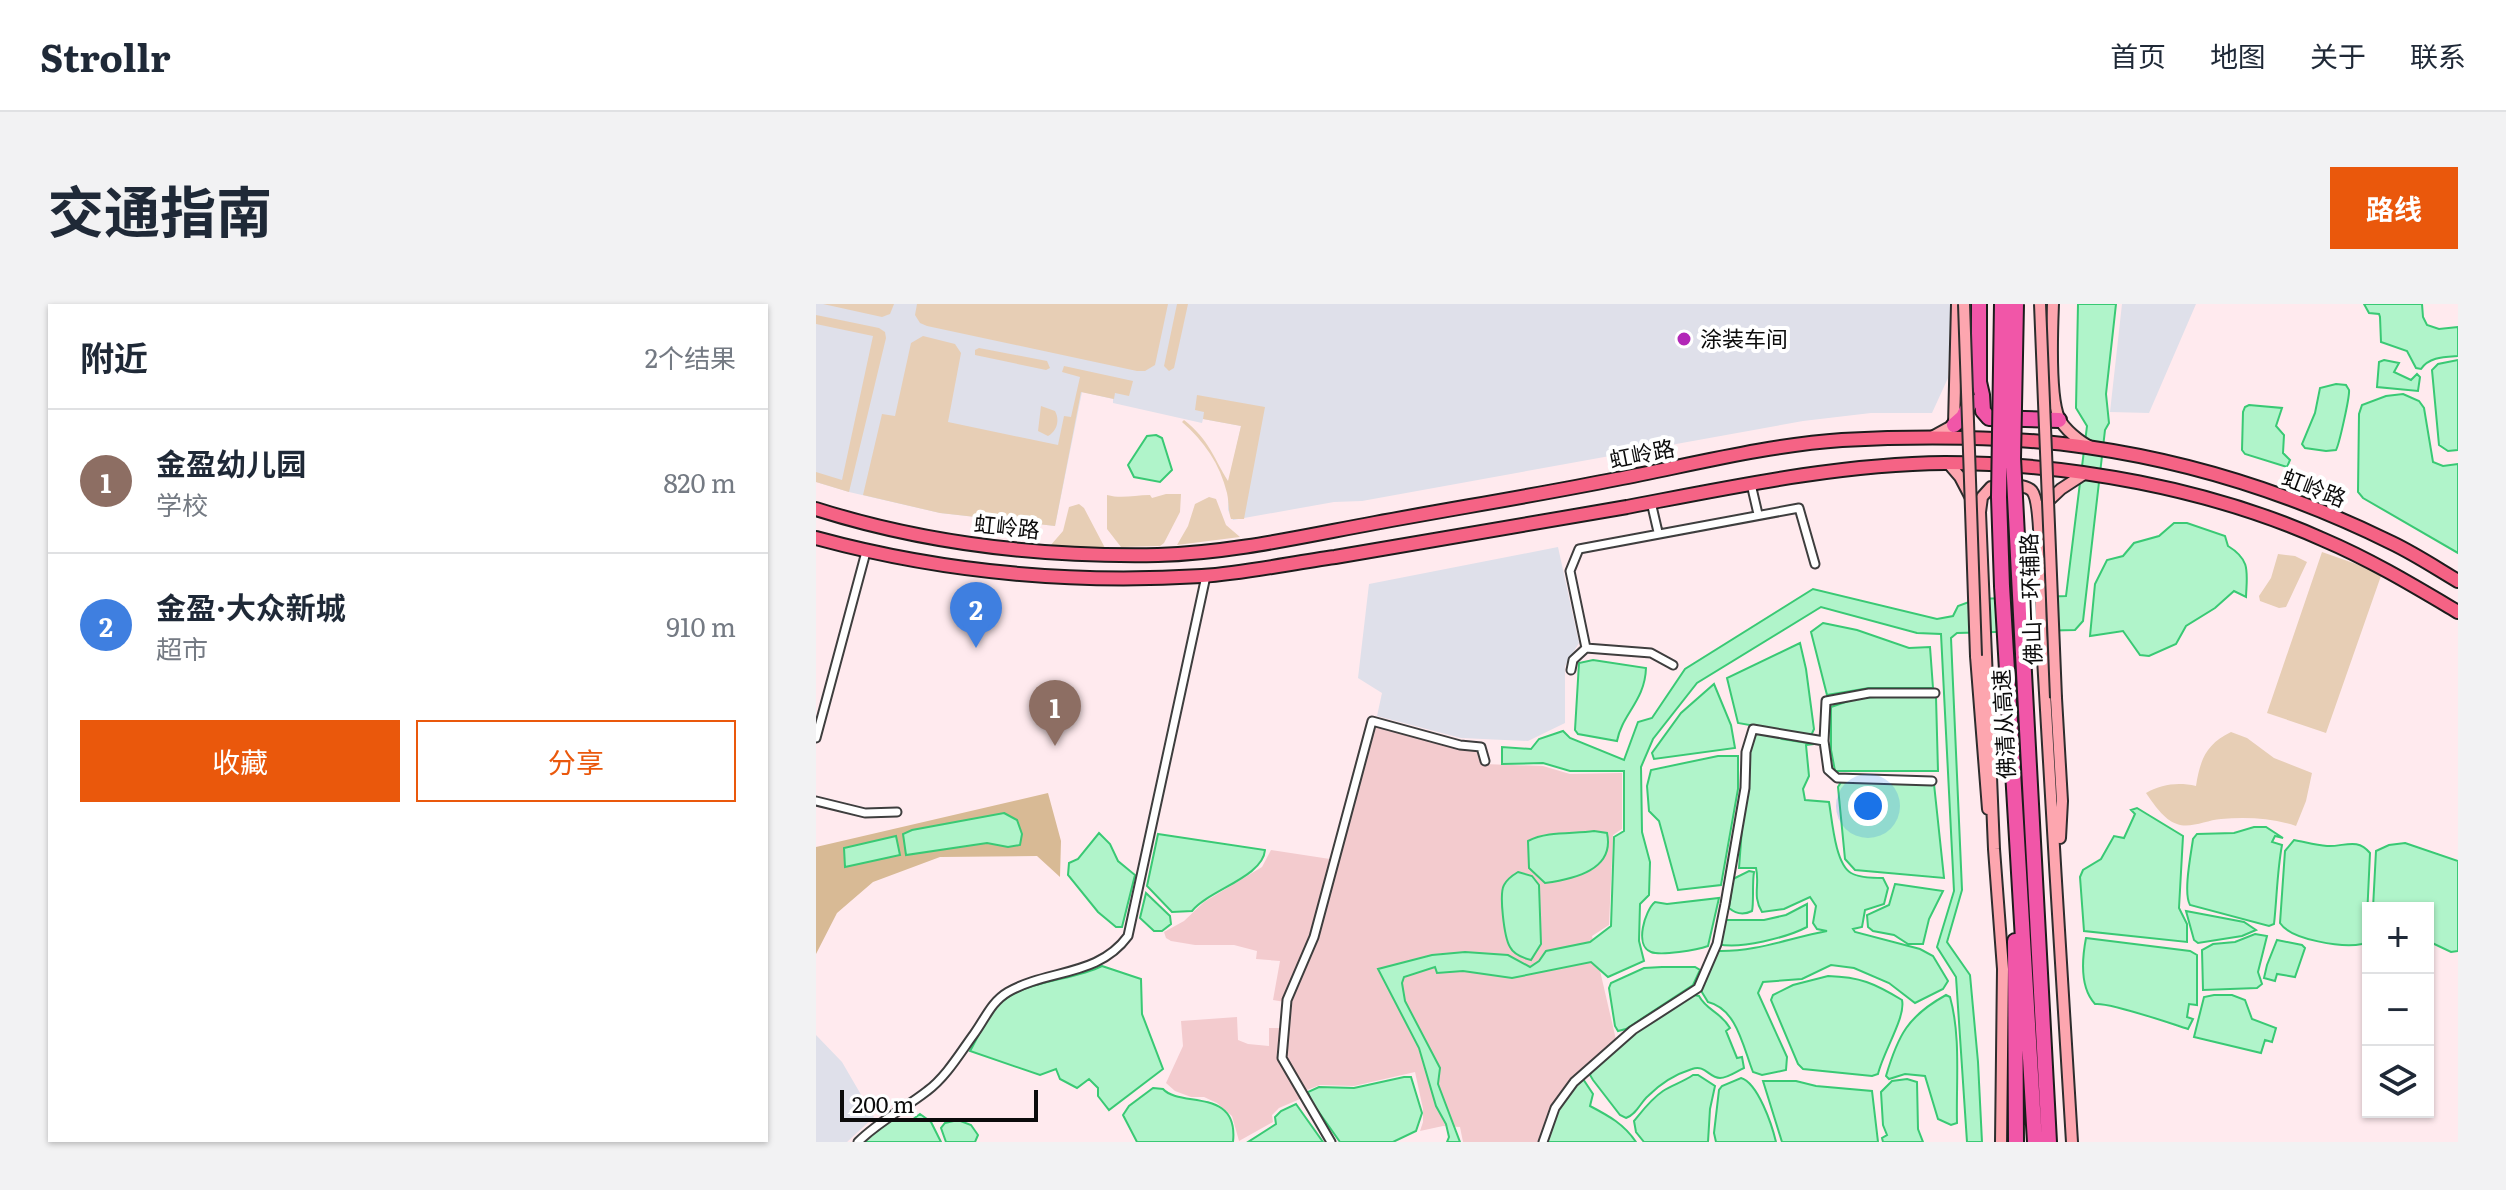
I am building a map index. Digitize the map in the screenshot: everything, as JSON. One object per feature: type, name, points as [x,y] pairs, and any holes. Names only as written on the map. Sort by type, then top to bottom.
[{"type":"highway","points":[[1979,304],[1979,382],[1983,411],[1989,418],[2059,420]]},
{"type":"highway","name":"佛清从高速","points":[[2002,304],[1999,482],[2002,586],[2035,1142]]},
{"type":"highway","name":"佛清从高速","points":[[2016,304],[2013,472],[2049,1142]]},
{"type":"highway","points":[[1954,425],[1963,417],[1979,382]]},
{"type":"highway","points":[[2016,1142],[2014,969],[2019,861]]},
{"type":"main road","points":[[1926,439],[1954,425],[1957,304]]},
{"type":"main road","name":"佛山一环辅路","points":[[1964,304],[1976,656],[1985,791],[1994,849]]},
{"type":"main road","name":"佛山一环辅路","points":[[2040,304],[2062,801],[2057,892]]},
{"type":"main road","points":[[2053,304],[2054,386],[2059,420],[2086,446]]},
{"type":"main road","name":"虹岭路","points":[[816,509],[908,535],[1006,550],[1160,555],[1276,541],[1838,440],[1926,439],[2086,446],[2255,487],[2331,515],[2397,545],[2458,581]]},
{"type":"main road","points":[[1948,463],[1980,512]]},
{"type":"main road","name":"虹岭路","points":[[816,538],[866,552],[961,568],[1054,577],[1206,576],[1459,537],[1751,484],[1884,465],[1948,463],[2033,467],[2118,477],[2261,515],[2311,534],[2385,569],[2458,612]]},
{"type":"main road","points":[[2039,522],[2043,507],[2053,495],[2084,474]]},
{"type":"main road","name":"佛山一环辅路","points":[[2001,1142],[2003,969],[1994,849],[1980,512],[1982,497],[1991,487],[2025,486],[2032,491],[2036,501],[2057,892]]},
{"type":"main road","points":[[2057,892],[2072,1142]]},
{"type":"street","points":[[1751,484],[1758,514]]},
{"type":"street","points":[[1651,502],[1658,532]]},
{"type":"street","points":[[1586,648],[1570,571],[1579,549],[1799,508],[1815,564]]},
{"type":"street","points":[[816,738],[866,552]]},
{"type":"street","points":[[858,1142],[893,1112],[929,1090],[952,1065],[993,1004],[1030,984],[1101,962],[1128,936],[1206,576]]},
{"type":"street","points":[[1571,670],[1573,660],[1586,648],[1651,653],[1673,665]]},
{"type":"street","points":[[1932,781],[1837,778],[1828,770],[1824,741],[1826,701],[1869,693],[1935,693]]},
{"type":"street","points":[[1331,1142],[1282,1058],[1287,1000],[1314,937],[1372,721],[1460,745],[1481,747],[1485,761]]},
{"type":"street","points":[[1543,1142],[1555,1108],[1574,1082],[1625,1037],[1698,988],[1717,944],[1745,788],[1746,752],[1753,729],[1824,741]]},
{"type":"street","points":[[816,801],[865,813],[897,812]]},
{"type":"shaded area","points":[[816,304],[1951,304],[1948,378],[1932,413],[1871,413],[1803,421],[1362,501],[1334,502],[1233,520],[1228,510],[1229,481],[1241,426],[1203,419],[1202,423],[1113,403],[1113,399],[1082,392],[1055,526],[940,513],[816,482]]},
{"type":"shaded area","points":[[823,304],[894,304],[890,314],[882,317]]},
{"type":"shaded area","points":[[917,304],[1168,304],[1155,365],[1145,371],[1137,371],[927,326],[920,323],[915,315]]},
{"type":"shaded area","points":[[1177,304],[1188,304],[1174,368],[1169,371],[1164,366]]},
{"type":"shaded area","points":[[2078,304],[2116,304],[2106,394],[2109,423],[2105,430],[2083,621],[2075,630],[1957,633],[1951,638],[1962,890],[1947,942],[1970,975],[1982,1142],[1967,1142],[1956,977],[1937,947],[1954,891],[1941,634],[1917,633],[1821,607],[1697,683],[1653,739],[1641,767],[1642,832],[1650,862],[1649,895],[1640,904],[1639,941],[1644,961],[1608,977],[1591,962],[1512,978],[1463,971],[1437,973],[1435,967],[1404,977],[1405,1001],[1440,1068],[1438,1084],[1460,1142],[1447,1142],[1446,1124],[1436,1106],[1419,1048],[1378,969],[1432,955],[1465,952],[1508,955],[1530,967],[1546,951],[1590,942],[1611,926],[1614,837],[1624,831],[1624,771],[1570,771],[1543,763],[1502,764],[1502,747],[1531,749],[1539,739],[1563,731],[1570,738],[1624,760],[1638,722],[1652,718],[1685,669],[1813,589],[1937,619],[1953,616],[1958,606],[1977,599],[2066,596],[2087,426],[2076,408]]},
{"type":"shaded area","points":[[2122,304],[2196,304],[2149,413],[2110,412]]},
{"type":"shaded area","points":[[2364,304],[2422,304],[2427,325],[2439,329],[2458,327],[2458,356],[2437,358],[2421,369],[2416,368],[2407,351],[2381,342],[2379,314],[2369,313]]},
{"type":"shaded area","points":[[816,315],[879,328],[885,332],[849,492],[816,482],[816,472],[842,480],[873,336],[816,324]]},
{"type":"shaded area","points":[[923,336],[955,344],[961,353],[948,422],[1058,445],[1064,416],[1071,417],[1080,377],[1062,372],[1064,366],[1133,381],[1129,396],[1115,393],[1114,399],[1081,392],[1055,526],[940,513],[863,495],[882,414],[895,416],[911,343]]},
{"type":"shaded area","points":[[979,348],[1047,361],[1050,368],[1046,370],[975,355],[975,350]]},
{"type":"shaded area","points":[[2458,360],[2458,450],[2448,451],[2439,445],[2432,370],[2438,364]]},
{"type":"shaded area","points":[[2379,362],[2399,363],[2394,372],[2411,380],[2417,374],[2420,377],[2418,391],[2377,387]]},
{"type":"shaded area","points":[[2346,385],[2349,390],[2336,450],[2305,448],[2302,444],[2315,413],[2320,388]]},
{"type":"shaded area","points":[[2403,394],[2419,401],[2424,408],[2433,462],[2443,466],[2458,464],[2458,553],[2363,498],[2358,492],[2359,414],[2362,405],[2386,396]]},
{"type":"shaded area","points":[[1197,395],[1265,407],[1244,519],[1231,519],[1224,482],[1215,463],[1204,445],[1182,422],[1184,420],[1205,442],[1228,481],[1241,426],[1203,419],[1204,412],[1195,410]]},
{"type":"shaded area","points":[[2249,405],[2282,408],[2276,426],[2284,435],[2283,453],[2290,460],[2287,467],[2245,454],[2242,450],[2243,412]]},
{"type":"shaded area","points":[[1041,406],[1057,414],[1055,428],[1048,436],[1038,431]]},
{"type":"shaded area","points":[[1147,436],[1162,438],[1172,470],[1160,482],[1134,477],[1128,465]]},
{"type":"shaded area","points":[[1181,494],[1180,512],[1164,543],[1160,546],[1121,547],[1107,529],[1107,495],[1150,495],[1152,498]]},
{"type":"shaded area","points":[[1209,497],[1216,499],[1226,525],[1240,537],[1177,545],[1188,526],[1195,504]]},
{"type":"shaded area","points":[[1079,504],[1105,548],[1050,546],[1063,531],[1069,507]]},
{"type":"shaded area","points":[[2174,523],[2187,523],[2225,536],[2228,546],[2241,556],[2246,567],[2246,597],[2234,591],[2215,608],[2186,626],[2176,644],[2149,656],[2140,655],[2123,631],[2090,636],[2095,584],[2107,560],[2123,556],[2134,543],[2159,536]]},
{"type":"shaded area","points":[[1558,547],[1579,643],[1565,666],[1565,723],[1528,741],[1461,738],[1377,716],[1382,693],[1358,678],[1369,584]]},
{"type":"shaded area","points":[[2322,552],[2382,573],[2326,733],[2267,713]]},
{"type":"shaded area","points":[[2278,554],[2295,556],[2307,562],[2286,607],[2279,608],[2260,601],[2259,596],[2271,578]]},
{"type":"shaded area","points":[[1823,623],[1857,630],[1909,648],[1930,647],[1933,688],[1869,688],[1827,695],[1811,632]]},
{"type":"shaded area","points":[[1800,643],[1814,729],[1811,736],[1738,723],[1727,678]]},
{"type":"shaded area","points":[[1593,660],[1646,668],[1642,690],[1617,741],[1578,734],[1575,730],[1579,663]]},
{"type":"shaded area","points":[[1714,684],[1731,725],[1735,748],[1654,759],[1652,753],[1681,713]]},
{"type":"shaded area","points":[[1936,697],[1938,771],[1835,771],[1831,750],[1831,707],[1857,698]]},
{"type":"shaded area","points":[[1366,722],[1480,749],[1483,764],[1543,766],[1570,774],[1622,773],[1622,829],[1613,835],[1609,925],[1592,936],[1617,1044],[1575,1082],[1544,1142],[1463,1142],[1460,1127],[1443,1126],[1420,1131],[1423,1109],[1415,1072],[1354,1086],[1320,1085],[1307,1090],[1300,1099],[1279,1108],[1272,1115],[1273,1122],[1239,1141],[1232,1116],[1217,1103],[1175,1091],[1166,1083],[1183,1046],[1181,1021],[1237,1017],[1238,1040],[1269,1046],[1269,1028],[1281,1028],[1285,1002],[1273,1000],[1280,961],[1256,959],[1257,951],[1234,945],[1195,945],[1171,941],[1164,932],[1184,921],[1204,902],[1262,867],[1271,850],[1330,859]]},
{"type":"shaded area","points":[[1761,730],[1782,739],[1814,744],[1806,745],[1809,776],[1803,789],[1805,800],[1829,802],[1835,840],[1846,868],[1858,876],[1883,878],[1888,888],[1884,904],[1865,910],[1862,927],[1853,929],[1855,932],[1920,949],[1933,956],[1948,981],[1943,989],[1915,1003],[1889,983],[1854,968],[1831,965],[1802,979],[1763,982],[1758,993],[1787,1057],[1786,1070],[1762,1075],[1753,1072],[1742,1041],[1726,1012],[1708,1002],[1700,989],[1717,951],[1759,947],[1827,931],[1817,929],[1813,923],[1816,906],[1810,897],[1784,909],[1762,912],[1757,901],[1756,868],[1739,868],[1748,748],[1754,732]]},
{"type":"shaded area","points":[[2231,732],[2247,738],[2274,758],[2312,773],[2296,826],[2240,818],[2182,825],[2163,815],[2146,793],[2170,785],[2196,786],[2206,754],[2216,742]]},
{"type":"shaded area","points":[[1718,756],[1738,756],[1738,789],[1721,885],[1678,890],[1659,821],[1649,811],[1647,786],[1651,770]]},
{"type":"shaded area","points":[[1841,782],[1934,784],[1944,878],[1855,870],[1845,859],[1838,787]]},
{"type":"shaded area","points":[[1048,793],[1061,841],[1060,877],[1037,856],[940,857],[873,882],[837,913],[816,954],[816,847]],"holes":[[[896,836],[899,855],[845,866]]]},
{"type":"shaded area","points":[[2137,808],[2183,836],[2179,908],[2187,924],[2187,942],[2084,931],[2080,877],[2083,870],[2101,859],[2114,836],[2124,838],[2135,814],[2131,810]]},
{"type":"shaded area","points":[[1004,813],[1017,820],[1022,834],[1020,845],[1008,847],[987,843],[906,855],[903,834],[912,830]]},
{"type":"shaded area","points":[[2266,827],[2283,838],[2275,836],[2272,842],[2282,845],[2274,924],[2269,926],[2190,905],[2188,873],[2193,839],[2197,834],[2234,833]]},
{"type":"shaded area","points":[[1099,833],[1110,844],[1118,861],[1135,875],[1122,927],[1116,927],[1098,912],[1068,875],[1069,863],[1078,859]]},
{"type":"shaded area","points":[[1607,833],[1608,846],[1599,864],[1590,870],[1568,879],[1545,883],[1529,868],[1528,841],[1552,834]]},
{"type":"shaded area","points":[[1158,834],[1265,850],[1262,860],[1246,876],[1210,896],[1192,911],[1172,912],[1147,886]]},
{"type":"shaded area","points":[[896,836],[900,855],[845,867],[844,848]]},
{"type":"shaded area","points":[[2294,840],[2327,846],[2355,844],[2370,853],[2368,902],[2362,902],[2362,944],[2343,945],[2306,938],[2280,923],[2285,851]]},
{"type":"shaded area","points":[[2405,843],[2458,861],[2458,951],[2451,952],[2434,944],[2434,902],[2373,902],[2376,851]]},
{"type":"shaded area","points":[[1749,871],[1754,872],[1752,911],[1737,913],[1729,908],[1733,879]]},
{"type":"shaded area","points":[[1518,872],[1532,876],[1539,885],[1541,944],[1531,960],[1512,950],[1504,925],[1504,885]]},
{"type":"shaded area","points":[[1895,884],[1943,891],[1929,919],[1923,944],[1908,944],[1894,935],[1868,927],[1867,915],[1889,905]]},
{"type":"shaded area","points":[[1146,893],[1170,916],[1171,924],[1162,931],[1154,931],[1140,918]]},
{"type":"shaded area","points":[[1719,898],[1708,946],[1663,953],[1651,952],[1646,948],[1643,928],[1655,902],[1667,904]]},
{"type":"shaded area","points":[[1807,904],[1807,927],[1799,931],[1750,944],[1718,944],[1725,920],[1764,920],[1786,915]]},
{"type":"shaded area","points":[[2186,911],[2244,922],[2256,930],[2242,936],[2198,943],[2194,940]]},
{"type":"shaded area","points":[[2255,934],[2267,936],[2258,972],[2262,984],[2257,988],[2203,990],[2202,950],[2213,944],[2235,942]]},
{"type":"shaded area","points":[[2086,938],[2190,951],[2197,955],[2197,1005],[2189,1004],[2187,1017],[2193,1019],[2188,1029],[2126,1009],[2095,1004],[2085,982],[2083,964]]},
{"type":"shaded area","points":[[2277,940],[2305,948],[2295,977],[2277,974],[2275,981],[2264,978]]},
{"type":"shaded area","points":[[1102,966],[1141,979],[1142,1014],[1163,1069],[1109,1110],[1098,1096],[1098,1088],[1089,1079],[1077,1088],[1060,1079],[1056,1069],[1040,1075],[970,1051],[983,1026],[1002,1001],[1028,987]]},
{"type":"shaded area","points":[[1695,967],[1700,970],[1693,985],[1626,1029],[1618,1031],[1609,988],[1611,983],[1644,968]]},
{"type":"shaded area","points":[[1828,976],[1866,982],[1902,1000],[1901,1016],[1878,1074],[1803,1069],[1798,1064],[1771,1000],[1773,995],[1793,985]]},
{"type":"shaded area","points":[[1694,995],[1699,996],[1730,1028],[1726,1031],[1737,1058],[1742,1057],[1744,1068],[1720,1078],[1700,1068],[1686,1071],[1658,1087],[1630,1116],[1620,1115],[1590,1075],[1593,1067],[1636,1030]]},
{"type":"shaded area","points":[[1946,995],[1950,997],[1957,1043],[1957,1123],[1951,1125],[1938,1119],[1925,1076],[1905,1074],[1889,1079],[1886,1076],[1906,1028],[1922,1011]]},
{"type":"shaded area","points":[[2232,995],[2245,1000],[2252,1019],[2276,1028],[2272,1042],[2265,1040],[2261,1053],[2194,1037],[2204,997]]},
{"type":"shaded area","points":[[816,1035],[842,1062],[874,1117],[847,1142],[816,1142]]},
{"type":"shaded area","points":[[1693,1075],[1715,1086],[1708,1142],[1644,1142],[1636,1132],[1634,1121],[1659,1094]]},
{"type":"shaded area","points":[[1411,1077],[1422,1113],[1416,1131],[1393,1142],[1340,1142],[1308,1092],[1319,1087],[1354,1088]]},
{"type":"shaded area","points":[[1741,1078],[1758,1096],[1776,1142],[1716,1142],[1714,1133],[1719,1090]]},
{"type":"shaded area","points":[[1580,1079],[1593,1094],[1590,1106],[1621,1125],[1636,1142],[1545,1142],[1558,1110]]},
{"type":"shaded area","points":[[1907,1079],[1917,1082],[1918,1129],[1923,1142],[1883,1142],[1882,1138],[1887,1135],[1883,1125],[1881,1092],[1892,1081]]},
{"type":"shaded area","points":[[1763,1081],[1796,1081],[1872,1091],[1878,1142],[1782,1142]]},
{"type":"shaded area","points":[[1153,1088],[1218,1106],[1227,1113],[1232,1125],[1233,1142],[1137,1142],[1123,1115],[1129,1106]]},
{"type":"shaded area","points":[[1296,1104],[1323,1142],[1248,1142],[1276,1124],[1275,1117],[1281,1111]]},
{"type":"shaded area","points":[[920,1114],[931,1122],[941,1142],[864,1142],[885,1122],[912,1120]]},
{"type":"shaded area","points":[[958,1120],[971,1125],[978,1135],[975,1142],[946,1142],[941,1128],[945,1123]]},
{"type":"place","name":"涂装车间","points":[[1684,339]]},
{"type":"place","name":"金盈·大众新城","points":[[976,648]]},
{"type":"place","name":"金盈幼儿园","points":[[1055,746]]}]
